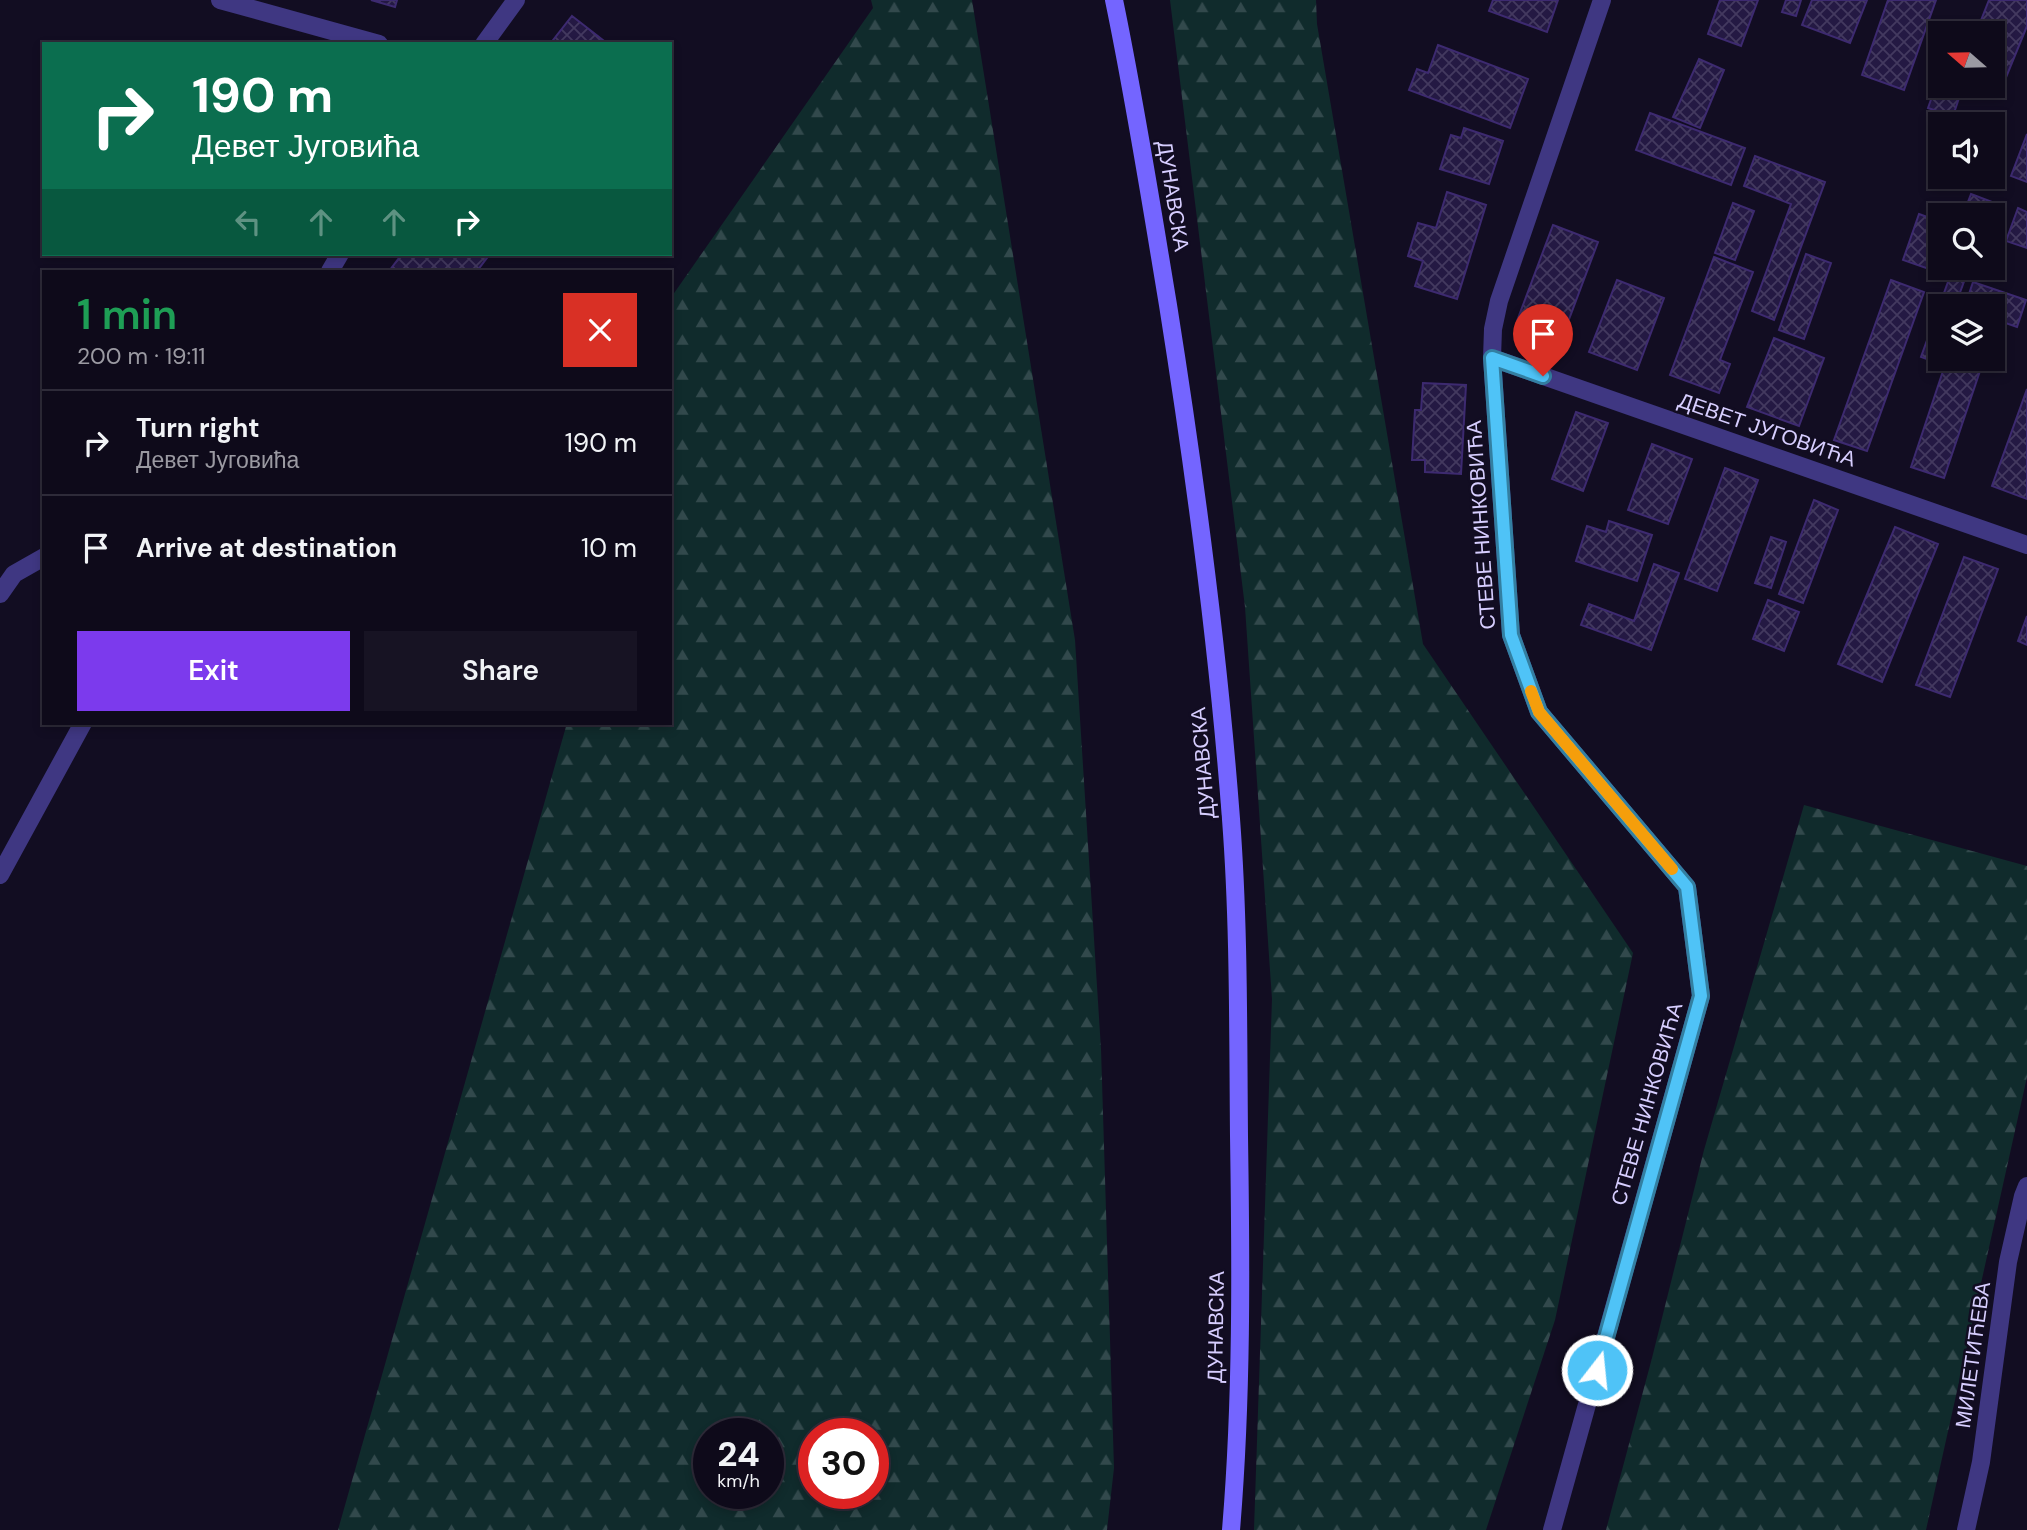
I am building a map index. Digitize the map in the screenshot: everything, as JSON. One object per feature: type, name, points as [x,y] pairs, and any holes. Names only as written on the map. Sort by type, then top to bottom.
[{"type":"main road","name":"ДУНАВСКА","points":[[1114,0],[1137,113],[1193,463],[1218,665],[1231,823],[1240,1198],[1235,1479],[1231,1530]]},
{"type":"street","points":[[220,0],[372,42]]},
{"type":"street","points":[[485,42],[516,0]]},
{"type":"street","name":"СТЕВЕ НИНКОВИЋА","points":[[1552,1530],[1701,996],[1687,887],[1539,712],[1511,635],[1492,358],[1493,329],[1499,301],[1601,0]]},
{"type":"street","name":"ДЕВЕТ ЈУГОВИЋА","points":[[1492,358],[2027,545]]},
{"type":"street","points":[[0,594],[14,574],[42,558]]},
{"type":"street","points":[[0,875],[82,725]]},
{"type":"street","name":"МИЛЕТИЋЕВА","points":[[1966,1530],[1981,1462],[2008,1262],[2027,1186]]},
{"type":"green space","points":[[871,0],[972,0],[1075,640],[1101,1049],[1114,1468],[1107,1530],[338,1530],[566,725],[672,725],[672,296],[873,8]]},
{"type":"green space","points":[[1170,0],[1316,0],[1317,24],[1423,644],[1633,953],[1555,1320],[1486,1530],[1254,1530],[1272,999],[1245,607]]},
{"type":"green space","points":[[1804,805],[2027,866],[2027,1077],[1926,1530],[1606,1530],[1704,1150]]},
{"type":"building","points":[[371,0],[397,0],[395,7]]},
{"type":"building","points":[[1493,0],[1558,0],[1547,32],[1489,11]]},
{"type":"building","points":[[1720,0],[1758,0],[1741,46],[1708,34]]},
{"type":"building","points":[[1786,0],[1801,0],[1796,16],[1782,12]]},
{"type":"building","points":[[1812,0],[1867,0],[1850,43],[1802,25]]},
{"type":"building","points":[[1888,0],[1936,0],[1904,90],[1862,75]]},
{"type":"building","points":[[1989,0],[2027,0],[2027,26],[2006,78],[2006,21],[1981,21]]},
{"type":"building","points":[[572,16],[605,42],[552,42]]},
{"type":"building","points":[[1438,45],[1528,79],[1510,128],[1409,90],[1417,69],[1428,73]]},
{"type":"building","points":[[1699,59],[1724,70],[1700,128],[1673,117]]},
{"type":"building","points":[[1932,98],[1959,98],[1954,112],[1928,108]]},
{"type":"building","points":[[1650,113],[1745,148],[1731,185],[1636,150]]},
{"type":"building","points":[[1464,128],[1503,141],[1489,184],[1440,169],[1451,135],[1461,138]]},
{"type":"building","points":[[2027,134],[2027,182],[2011,176]]},
{"type":"building","points":[[1755,156],[1825,182],[1774,320],[1752,311],[1791,204],[1744,186]]},
{"type":"building","points":[[1447,192],[1486,205],[1457,299],[1415,286],[1423,261],[1408,256],[1418,223],[1436,228]]},
{"type":"building","points":[[1971,194],[1995,203],[1968,203]]},
{"type":"building","points":[[1733,203],[1754,211],[1735,260],[1715,253]]},
{"type":"building","points":[[2018,208],[2027,212],[2027,248],[2006,241]]},
{"type":"building","points":[[1919,214],[1928,217],[1928,269],[1903,260]]},
{"type":"building","points":[[1553,225],[1598,242],[1562,338],[1517,321]]},
{"type":"building","points":[[1806,254],[1831,263],[1804,339],[1779,330]]},
{"type":"building","points":[[400,256],[488,256],[478,270],[390,270]]},
{"type":"building","points":[[1714,257],[1753,272],[1720,360],[1730,364],[1719,393],[1670,375]]},
{"type":"building","points":[[1617,280],[1664,298],[1637,370],[1589,352]]},
{"type":"building","points":[[1891,280],[1924,292],[1867,451],[1834,440]]},
{"type":"building","points":[[1949,280],[1965,280],[1959,294],[1944,294]]},
{"type":"building","points":[[1973,282],[2026,300],[2017,327],[2005,323],[2005,294],[1969,294]]},
{"type":"building","points":[[1774,338],[1824,358],[1799,426],[1747,407]]},
{"type":"building","points":[[1928,338],[1928,360],[1921,357]]},
{"type":"building","points":[[1943,371],[1980,371],[1944,478],[1911,467]]},
{"type":"building","points":[[1423,383],[1466,385],[1461,474],[1425,472],[1425,460],[1412,460],[1415,410],[1421,410]]},
{"type":"building","points":[[2027,389],[2027,499],[1992,486]]},
{"type":"building","points":[[1576,412],[1608,423],[1583,491],[1552,479]]},
{"type":"building","points":[[1652,444],[1692,459],[1668,524],[1628,510]]},
{"type":"building","points":[[1725,468],[1758,480],[1717,591],[1685,579]]},
{"type":"building","points":[[1814,500],[1838,510],[1803,603],[1779,594]]},
{"type":"building","points":[[1609,521],[1652,535],[1637,581],[1576,561],[1587,526],[1606,532]]},
{"type":"building","points":[[1895,527],[1938,544],[1882,682],[1838,664]]},
{"type":"building","points":[[1771,537],[1786,542],[1771,588],[1755,583]]},
{"type":"building","points":[[1964,557],[1998,569],[1950,697],[1916,685]]},
{"type":"building","points":[[1654,564],[1679,573],[1651,650],[1581,625],[1589,604],[1634,621]]},
{"type":"building","points":[[1768,600],[1799,612],[1784,651],[1753,639]]},
{"type":"building","points":[[2027,616],[2027,645],[2018,641]]},
{"type":"slow traffic","points":[[1531,691],[1539,712],[1672,869]]},
{"type":"route","points":[[1543,376],[1492,358],[1511,635],[1539,712],[1687,887],[1701,996],[1597,1370]]}]
